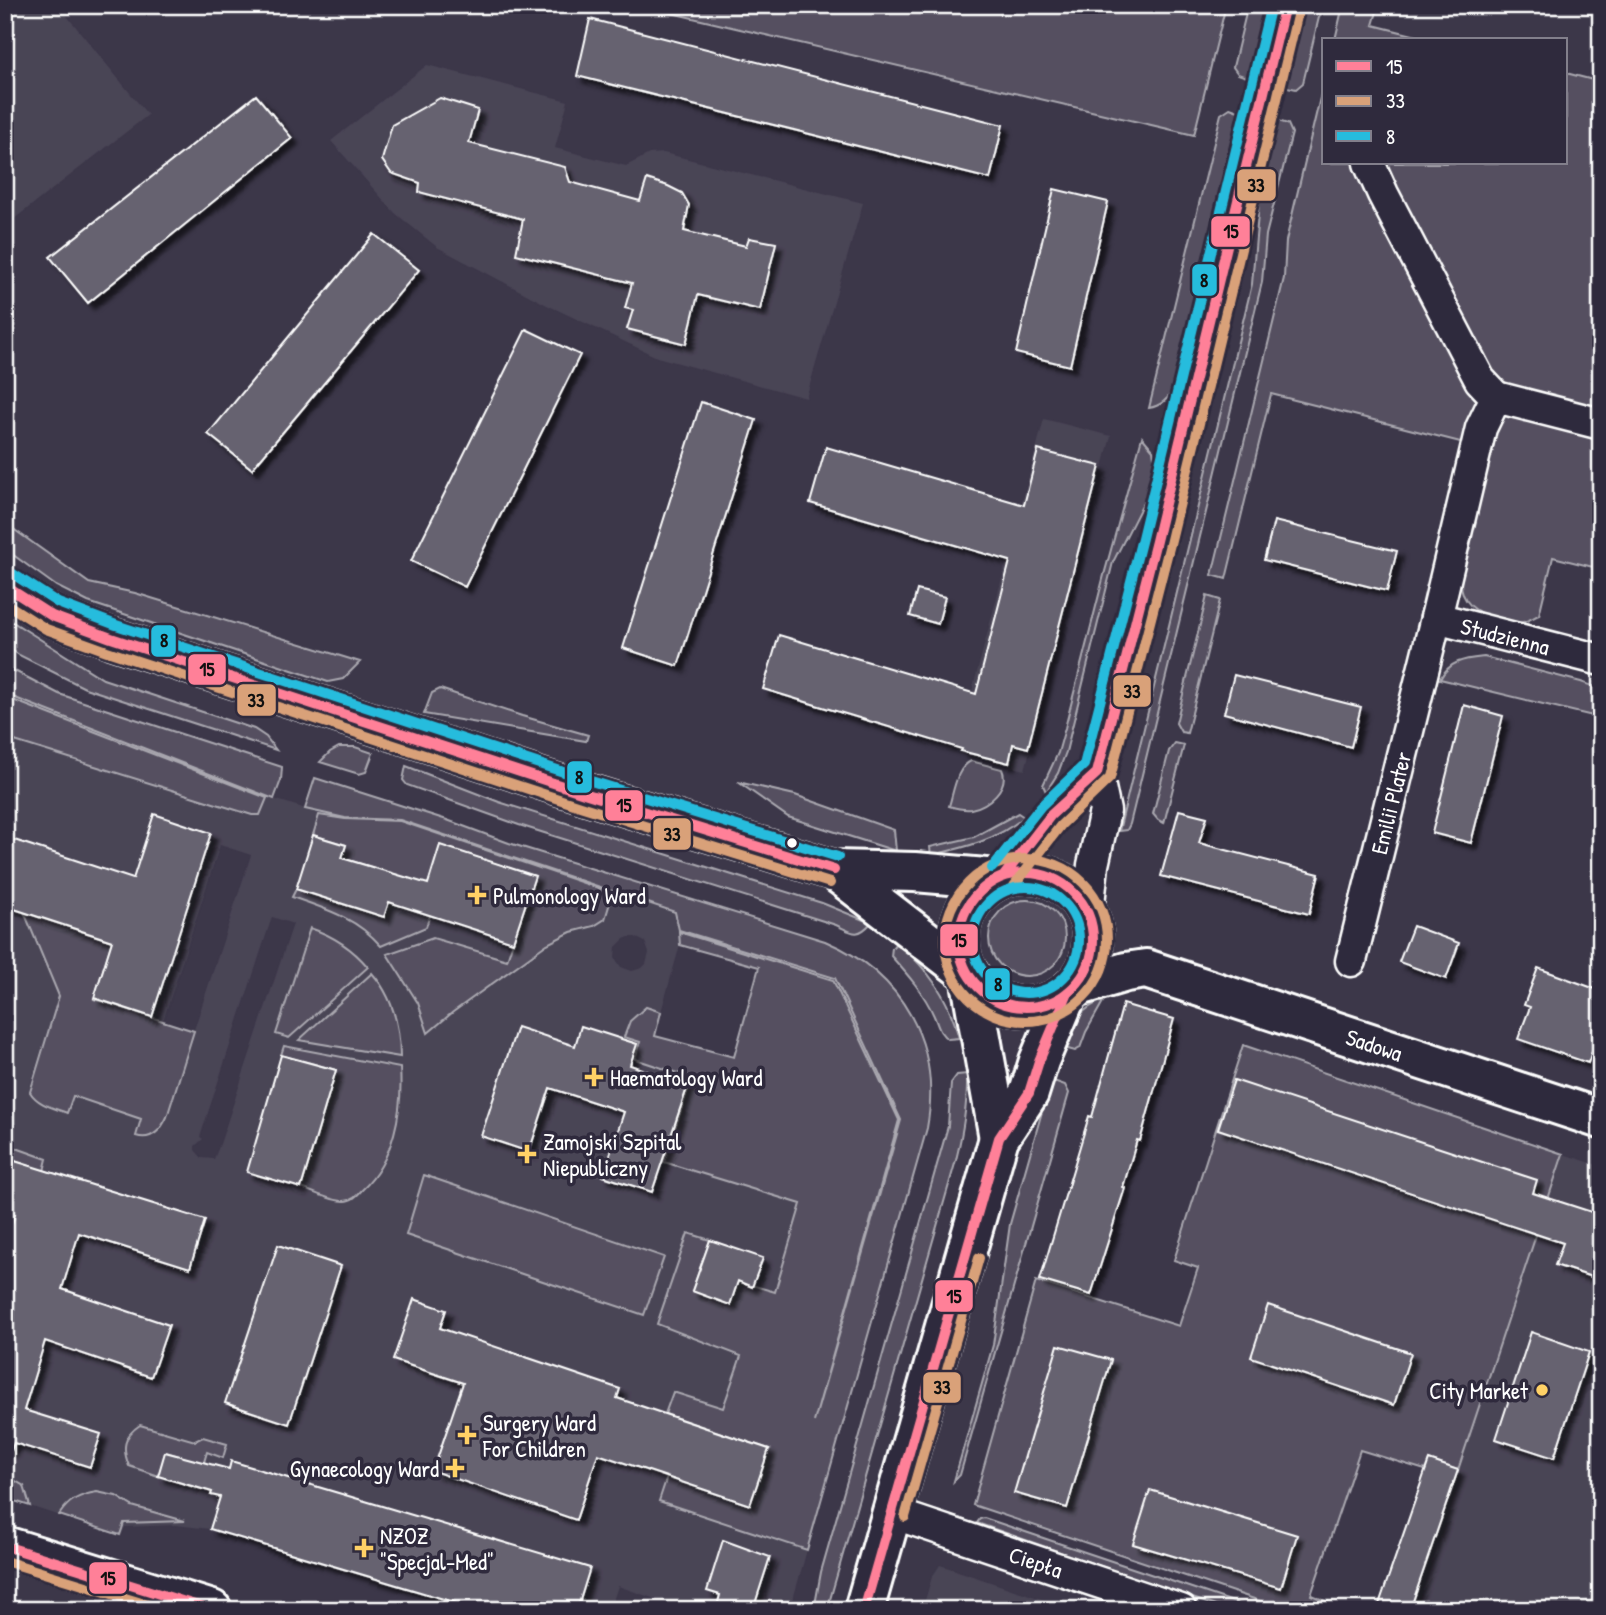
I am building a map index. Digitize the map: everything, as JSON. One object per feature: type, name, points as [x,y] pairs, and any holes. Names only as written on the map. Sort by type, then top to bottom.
[{"type":"main road","points":[[5,586],[52,616],[111,638],[562,786],[834,870],[1000,878]]},
{"type":"main road","points":[[834,870],[969,975],[993,998],[1023,1007],[1054,1001],[1082,977],[1089,963],[1093,933],[1089,916],[1071,890],[1046,876],[1017,873],[984,887],[973,898],[963,920],[959,943],[969,975],[999,1138]]},
{"type":"main road","name":"Sadowa","points":[[1089,916],[1146,969],[1601,1119]]},
{"type":"main road","name":"Sadowa","points":[[1070,990],[1115,975],[1146,969]]},
{"type":"main road","points":[[864,1610],[999,1138],[1029,1093],[1039,1061],[1070,990]]},
{"type":"main road","points":[[5,1546],[212,1610]]},
{"type":"street","points":[[1089,916],[1093,864],[1105,811],[1097,774],[1285,5]]},
{"type":"street","points":[[1369,164],[1480,380],[1496,397],[1601,424]]},
{"type":"street","name":"Emilii Plater","points":[[1351,961],[1481,428],[1496,397]]},
{"type":"street","name":"Studzienna","points":[[1433,632],[1601,660]]},
{"type":"street","points":[[1000,878],[1051,815],[1097,774]]},
{"type":"street","name":"Ciepła","points":[[891,1513],[1181,1610]]},
{"type":"shaded area","points":[[5,5],[58,5],[148,115],[5,226]]},
{"type":"shaded area","points":[[637,5],[1226,5],[1194,135]]},
{"type":"shaded area","points":[[1248,5],[1267,5],[1249,78],[1238,74],[1233,67]]},
{"type":"shaded area","points":[[1303,5],[1322,5],[1303,83],[1296,89],[1283,86]]},
{"type":"shaded area","points":[[1343,5],[1379,5],[1373,25],[1425,38],[1335,38]]},
{"type":"shaded area","points":[[427,65],[568,101],[555,148],[626,166],[649,154],[664,153],[863,203],[806,398],[657,357],[547,305],[437,247],[395,213],[331,141]]},
{"type":"shaded area","points":[[1568,74],[1601,82],[1601,569],[1553,557],[1539,615],[1516,623],[1484,615],[1466,600],[1462,592],[1461,578],[1492,450],[1271,394],[1226,579],[1212,575],[1284,278],[1286,241],[1322,89],[1322,164],[1568,164]]},
{"type":"shaded area","points":[[1230,108],[1241,112],[1173,389],[1164,402],[1149,408],[1221,114]]},
{"type":"shaded area","points":[[1275,120],[1288,124],[1292,133],[1266,235],[1262,282],[1130,824],[1127,830],[1119,831],[1252,284],[1261,179]]},
{"type":"shaded area","points":[[1044,419],[1111,436],[1025,770],[956,752]]},
{"type":"shaded area","points":[[1142,437],[1153,450],[1155,466],[1147,495],[1113,562],[1066,752],[1058,773],[1046,792],[1043,785],[1058,753]]},
{"type":"shaded area","points":[[5,523],[89,583],[135,593],[360,662],[343,679],[328,682],[88,602],[56,586],[5,549]]},
{"type":"shaded area","points":[[1207,596],[1220,600],[1187,733],[1181,732],[1176,723]]},
{"type":"shaded area","points":[[5,617],[103,679],[254,729],[266,737],[276,750],[85,688],[19,655],[5,645]]},
{"type":"shaded area","points":[[1484,657],[1601,689],[1601,718],[1440,679],[1454,664]]},
{"type":"shaded area","points":[[5,666],[59,694],[282,767],[281,780],[274,799],[5,694]]},
{"type":"shaded area","points":[[440,689],[588,735],[586,741],[424,714],[432,693]]},
{"type":"shaded area","name":"Zamojski Szpital Niepubliczny","points":[[5,694],[274,799],[345,818],[400,820],[675,912],[679,931],[835,978],[901,1120],[779,1541],[807,1550],[790,1610],[687,1610],[618,1586],[610,1610],[480,1610],[210,1529],[176,1525],[125,1527],[121,1536],[5,1498],[30,1506],[13,1478],[5,1475],[5,1158],[44,1170],[47,1159],[5,1144],[5,738],[252,815],[267,799],[5,697]],"holes":[[[319,815],[400,821],[613,894],[605,919],[547,944],[428,1033],[418,1003],[388,954],[434,938],[507,961],[535,876],[440,845],[419,911],[381,946],[351,920],[293,897],[296,889],[384,917],[397,875],[346,845]],[[220,845],[251,855],[163,1125],[159,1130],[141,1119],[73,1096],[67,1112],[34,1099],[30,1086],[59,996],[24,913],[94,998],[163,1021]],[[272,917],[293,924],[214,1159],[202,1158],[195,1146],[203,1139],[200,1137]],[[679,932],[833,980],[779,1541],[750,1505],[769,1449],[666,1414],[673,1392],[723,1409],[741,1355],[657,1324],[688,1233],[710,1240],[692,1291],[730,1305],[738,1282],[775,1293],[801,1204],[664,1162],[692,1078],[635,1059],[640,1042],[625,1037],[645,1008],[661,1012],[680,945]],[[629,937],[645,942],[649,953],[646,964],[632,971],[621,967],[615,958],[616,947]],[[372,973],[380,982],[397,1020],[400,1057],[300,1040]],[[284,1046],[400,1068],[398,1116],[381,1166],[302,1188],[336,1070]],[[424,1176],[664,1257],[645,1315],[406,1235]],[[145,1425],[195,1441],[203,1437],[227,1444],[207,1452],[196,1489],[189,1459],[165,1452]],[[97,1492],[110,1494],[132,1506],[182,1520],[124,1523],[119,1535],[81,1495]]]},
{"type":"shaded area","points":[[5,697],[267,798],[260,815],[252,815],[5,738]]},
{"type":"shaded area","points":[[1175,743],[1184,745],[1164,823],[1153,814],[1169,751]]},
{"type":"shaded area","points":[[339,747],[355,747],[373,753],[366,772],[359,774],[320,762]]},
{"type":"shaded area","points":[[971,761],[1002,769],[1004,776],[1000,789],[990,800],[978,807],[966,809],[949,806],[959,774]]},
{"type":"shaded area","points":[[406,766],[499,802],[822,903],[871,923],[858,933],[850,932],[836,925],[519,825],[407,785],[403,780]]},
{"type":"shaded area","points":[[315,778],[447,820],[509,843],[825,941],[876,972],[896,993],[911,1016],[922,1041],[928,1068],[930,1097],[927,1128],[807,1550],[659,1501],[667,1477],[769,1449],[665,1414],[673,1392],[723,1408],[741,1356],[657,1324],[688,1233],[710,1240],[692,1291],[730,1304],[738,1281],[775,1292],[801,1204],[664,1162],[692,1078],[635,1059],[640,1042],[624,1037],[630,1021],[646,1007],[661,1012],[655,1036],[734,1057],[759,967],[680,945],[679,932],[833,980],[899,1120],[814,1422],[901,1120],[835,978],[679,930],[675,912],[400,820],[345,818],[305,809]]},
{"type":"shaded area","points":[[738,782],[795,795],[894,830],[896,851],[788,817]]},
{"type":"shaded area","points":[[1018,813],[1024,817],[1003,832],[968,846],[931,855],[930,847],[974,837]]},
{"type":"shaded area","points":[[319,815],[400,821],[613,893],[605,919],[547,944],[428,1033],[418,1003],[387,954],[433,938],[507,960],[534,876],[441,846],[419,911],[430,915],[426,927],[381,946],[351,921],[292,897],[296,889],[383,917],[397,875],[342,858],[346,845],[313,835]]},
{"type":"shaded area","points":[[1027,900],[1041,903],[1054,911],[1062,924],[1065,938],[1062,952],[1054,965],[1041,973],[1027,976],[1013,973],[1000,965],[992,952],[989,938],[992,924],[1000,911],[1013,903]]},
{"type":"shaded area","points":[[24,912],[112,941],[94,999],[194,1031],[167,1117],[159,1130],[151,1136],[136,1136],[141,1119],[73,1096],[67,1113],[42,1103],[30,1092],[59,996]]},
{"type":"shaded area","points":[[310,928],[342,943],[368,967],[289,1038],[276,1034]]},
{"type":"shaded area","points":[[897,942],[919,963],[936,985],[949,1009],[959,1038],[948,1039],[943,1035],[920,992],[891,956],[892,948]]},
{"type":"shaded area","points":[[372,973],[394,1012],[400,1057],[299,1040]]},
{"type":"shaded area","points":[[1104,1000],[1080,1048],[1075,1051],[1061,1047],[1077,1018]]},
{"type":"shaded area","points":[[1243,1045],[1563,1154],[1458,1470],[1429,1460],[1425,1470],[1360,1450],[1311,1595],[1333,1604],[1332,1610],[1287,1610],[973,1505],[1036,1281],[1179,1326],[1198,1268],[1174,1260]]},
{"type":"shaded area","points":[[284,1046],[400,1068],[398,1117],[389,1149],[373,1178],[352,1199],[334,1200],[301,1188],[336,1070],[281,1055]]},
{"type":"shaded area","points":[[967,1074],[965,1117],[956,1160],[827,1610],[814,1610],[821,1572],[948,1126],[951,1083],[957,1075]]},
{"type":"shaded area","points":[[1051,1080],[1065,1085],[1069,1093],[960,1475],[954,1481],[993,1345],[1010,1224]]},
{"type":"shaded area","points":[[5,1144],[47,1159],[44,1171],[5,1158]]},
{"type":"shaded area","name":"City Market","points":[[1563,1154],[1601,1166],[1601,1610],[1410,1610]]},
{"type":"shaded area","points":[[424,1175],[664,1257],[644,1315],[406,1235]]},
{"type":"shaded area","points":[[140,1425],[195,1441],[203,1437],[227,1444],[223,1458],[207,1452],[196,1489],[182,1483],[189,1459],[166,1452],[158,1476],[129,1466],[125,1454],[127,1438]]},
{"type":"shaded area","points":[[5,1475],[24,1486],[30,1506],[5,1498]]},
{"type":"shaded area","points":[[97,1492],[116,1496],[132,1506],[185,1521],[124,1523],[120,1535],[59,1515],[75,1499]]},
{"type":"shaded area","points":[[984,1518],[1257,1610],[1227,1610],[977,1523]]},
{"type":"shaded area","points":[[940,1565],[1074,1610],[922,1610],[932,1577]]},
{"type":"building","points":[[590,19],[1003,125],[990,179],[577,76]]},
{"type":"building","points":[[256,95],[292,138],[88,303],[50,257]]},
{"type":"building","points":[[440,98],[478,110],[469,143],[565,167],[570,182],[640,201],[647,179],[682,193],[689,205],[684,231],[746,246],[749,238],[776,243],[760,310],[698,295],[686,344],[627,329],[633,310],[625,308],[632,283],[516,254],[523,219],[419,192],[420,183],[391,173],[382,160],[392,125]]},
{"type":"building","points":[[1054,189],[1108,202],[1070,366],[1016,353]]},
{"type":"building","points":[[374,234],[419,270],[252,469],[208,434]]},
{"type":"building","points":[[526,329],[580,355],[465,587],[411,561]]},
{"type":"building","points":[[701,402],[756,420],[678,666],[623,648]]},
{"type":"building","points":[[826,447],[1024,505],[1038,450],[1100,466],[1028,748],[1013,744],[1009,763],[961,751],[962,749],[763,689],[779,635],[976,694],[1010,561],[810,503]]},
{"type":"building","points":[[1274,521],[1397,551],[1387,591],[1264,560]]},
{"type":"building","points":[[917,590],[945,597],[938,624],[910,616]]},
{"type":"building","points":[[1234,675],[1361,707],[1351,747],[1224,713]]},
{"type":"building","points":[[1464,705],[1503,716],[1471,843],[1432,833]]},
{"type":"building","points":[[1179,810],[1207,817],[1199,843],[1319,874],[1309,914],[1161,876]]},
{"type":"building","points":[[154,814],[211,833],[152,1017],[94,998],[112,941],[5,906],[5,837],[133,879]]},
{"type":"building","points":[[313,835],[346,845],[342,858],[428,884],[440,845],[535,876],[513,942],[389,902],[384,917],[296,889]]},
{"type":"building","points":[[1413,926],[1459,943],[1446,979],[1399,962]]},
{"type":"building","points":[[1538,968],[1601,991],[1601,1026],[1588,1063],[1518,1039],[1530,1007],[1524,1005]]},
{"type":"building","points":[[1123,1004],[1174,1019],[1140,1141],[1137,1140],[1123,1187],[1125,1188],[1091,1295],[1040,1280],[1089,1116],[1092,1117]]},
{"type":"building","points":[[581,1026],[637,1044],[630,1065],[688,1085],[652,1192],[603,1176],[624,1112],[550,1088],[529,1152],[481,1136],[517,1027],[575,1046]]},
{"type":"building","points":[[281,1055],[336,1070],[301,1188],[247,1172]]},
{"type":"building","points":[[1234,1080],[1537,1180],[1533,1193],[1601,1215],[1601,1280],[1555,1265],[1563,1243],[1218,1129]]},
{"type":"building","points":[[5,1158],[205,1220],[190,1268],[79,1233],[62,1289],[169,1325],[151,1377],[45,1341],[24,1410],[101,1434],[90,1467],[14,1443],[11,1451],[5,1450],[5,1246],[15,1214],[5,1211]]},
{"type":"building","points":[[710,1240],[763,1258],[752,1287],[738,1281],[730,1305],[692,1291]]},
{"type":"building","points":[[278,1245],[341,1266],[289,1424],[225,1403]]},
{"type":"building","points":[[414,1299],[446,1310],[440,1328],[620,1389],[617,1398],[769,1449],[750,1505],[598,1454],[576,1520],[433,1471],[463,1383],[393,1360]]},
{"type":"building","points":[[1268,1305],[1411,1353],[1394,1405],[1251,1357]]},
{"type":"building","points":[[1531,1332],[1589,1352],[1554,1458],[1496,1439]]},
{"type":"building","points":[[1058,1345],[1111,1360],[1067,1508],[1014,1493]]},
{"type":"building","points":[[165,1452],[229,1469],[231,1461],[590,1568],[577,1610],[480,1610],[210,1529],[220,1497],[211,1495],[212,1492],[158,1476]]},
{"type":"building","points":[[1429,1460],[1458,1470],[1410,1610],[1377,1610]]},
{"type":"building","points":[[1150,1490],[1297,1535],[1281,1588],[1133,1544]]},
{"type":"building","points":[[723,1540],[770,1557],[753,1610],[716,1610],[720,1595],[707,1591]]},
{"type":"transit line","name":"8","points":[[992,868],[1041,806],[1084,765],[1271,5]]},
{"type":"transit line","name":"15","points":[[1003,877],[1051,815],[1097,773],[1156,541],[1285,5]]},
{"type":"transit line","name":"33","points":[[1014,886],[1061,825],[1110,778],[1170,544],[1299,8]]},
{"type":"transit line","name":"8","points":[[13,574],[58,603],[116,625],[591,781],[838,857]]},
{"type":"transit line","name":"15","points":[[5,586],[52,616],[111,638],[587,794],[834,870]]},
{"type":"transit line","name":"33","points":[[5,603],[46,629],[107,651],[583,807],[830,883]]},
{"type":"transit line","name":"33","points":[[1026,859],[1057,866],[1083,883],[1100,909],[1107,940],[1100,971],[1083,997],[1057,1014],[1026,1021],[995,1014],[969,997],[952,971],[945,940],[952,909],[969,883],[995,866],[1026,859]]},
{"type":"transit line","name":"15","points":[[1026,873],[1051,878],[1073,893],[1088,915],[1093,940],[1088,965],[1073,987],[1051,1002],[1026,1007],[1001,1002],[979,987],[964,965],[959,940],[964,915],[979,893],[1001,878],[1026,873]]},
{"type":"transit line","name":"8","points":[[1026,887],[1046,891],[1063,903],[1075,920],[1079,940],[1075,960],[1063,977],[1046,989],[1026,993],[1006,989],[989,977],[977,960],[973,940],[977,920],[989,903],[1006,891],[1026,887]]},
{"type":"transit line","name":"15","points":[[864,1610],[999,1138],[1029,1093],[1039,1061],[1068,992]]},
{"type":"transit line","name":"33","points":[[905,1517],[979,1258]]},
{"type":"transit line","name":"15","points":[[5,1546],[211,1610]]},
{"type":"transit line","name":"33","points":[[5,1561],[164,1610]]},
{"type":"place","name":"Pulmonology Ward","points":[[477,895]]},
{"type":"place","name":"Haematology Ward","points":[[594,1077]]},
{"type":"place","name":"Zamojski Szpital Niepubliczny","points":[[527,1154]]},
{"type":"place","name":"City Market","points":[[1542,1390]]},
{"type":"place","name":"Surgery Ward For Children","points":[[467,1435]]},
{"type":"place","name":"Gynaecology Ward","points":[[455,1468]]},
{"type":"place","name":"NZOZ \"Specjal-Med\"","points":[[364,1548]]}]
